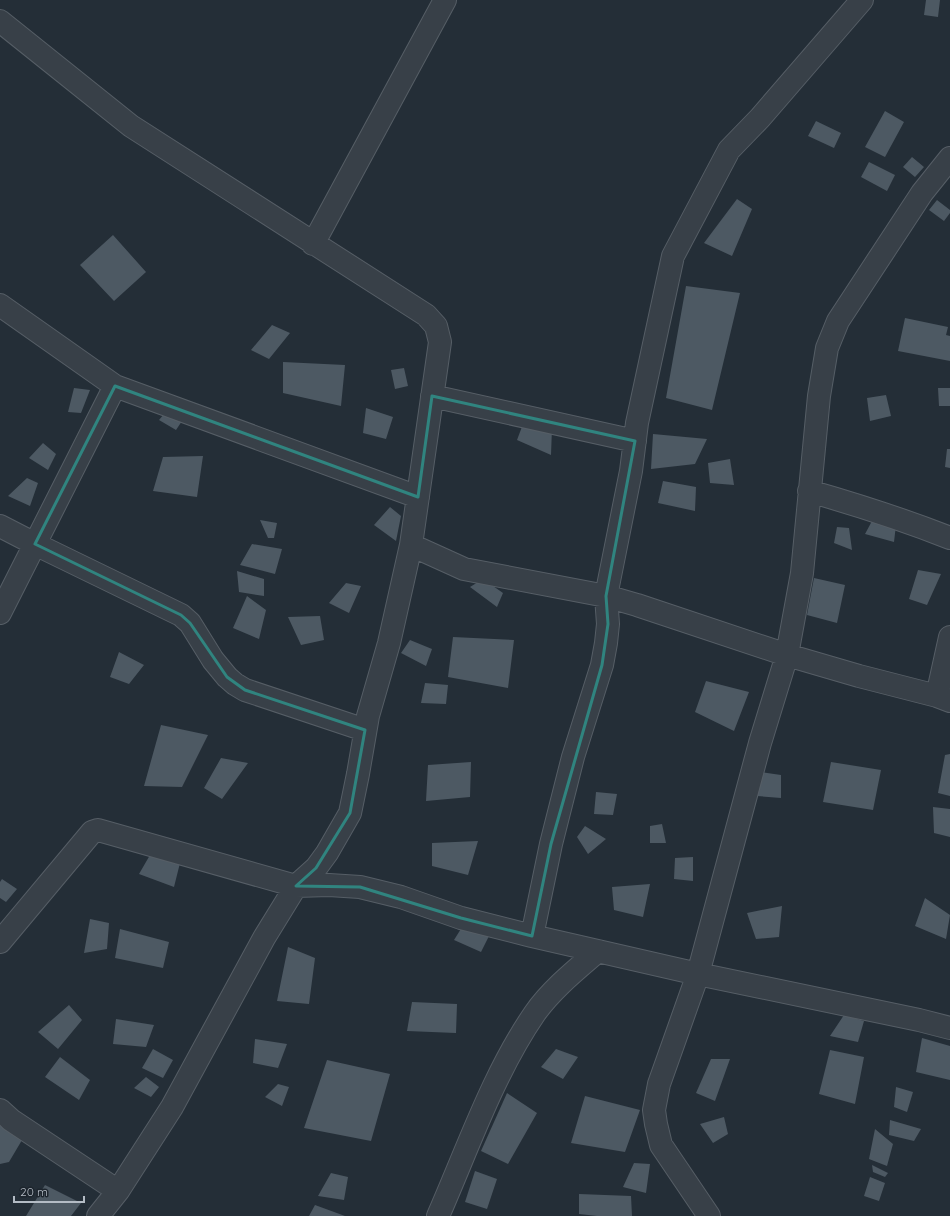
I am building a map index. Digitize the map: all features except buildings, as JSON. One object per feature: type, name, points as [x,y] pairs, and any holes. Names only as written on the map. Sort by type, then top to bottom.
[{"type":"street","points":[[313,244],[445,0]]},
{"type":"street","points":[[532,936],[551,844],[573,758],[602,665],[608,624],[606,596],[631,471],[637,423],[673,256],[729,150],[760,118],[862,0]]},
{"type":"street","points":[[0,21],[132,126],[313,244],[426,315],[436,326],[440,342],[411,545],[390,643],[368,716],[350,813],[320,863],[296,886],[264,938],[172,1107],[118,1190],[98,1216]]},
{"type":"street","points":[[709,1216],[661,1145],[654,1110],[659,1084],[698,974],[760,743],[787,655],[802,573],[819,396],[827,348],[838,321],[922,193],[950,158]]},
{"type":"street","points":[[0,305],[115,386],[418,497]]},
{"type":"street","points":[[0,613],[115,386]]},
{"type":"street","points":[[432,396],[635,441]]},
{"type":"street","points":[[809,491],[867,507],[909,521],[950,538]]},
{"type":"street","points":[[0,526],[181,615],[190,623],[213,660],[227,677],[245,690],[365,730]]},
{"type":"street","points":[[411,545],[464,569],[606,596],[787,655],[943,698],[950,637]]},
{"type":"street","points":[[0,942],[92,832],[98,830],[296,886],[329,885],[360,887],[401,897],[461,918],[532,936],[698,974],[919,1020],[950,1028]]},
{"type":"street","points":[[438,1216],[473,1131],[509,1057],[536,1013],[561,983],[598,951]]},
{"type":"street","points":[[0,1110],[11,1120],[118,1190]]},
{"type":"highlighted area","points":[[115,386],[418,497],[432,396],[635,441],[606,596],[608,624],[602,665],[551,844],[532,936],[461,918],[360,887],[296,886],[316,868],[350,813],[365,730],[245,690],[227,677],[190,623],[181,615],[35,544]]}]
